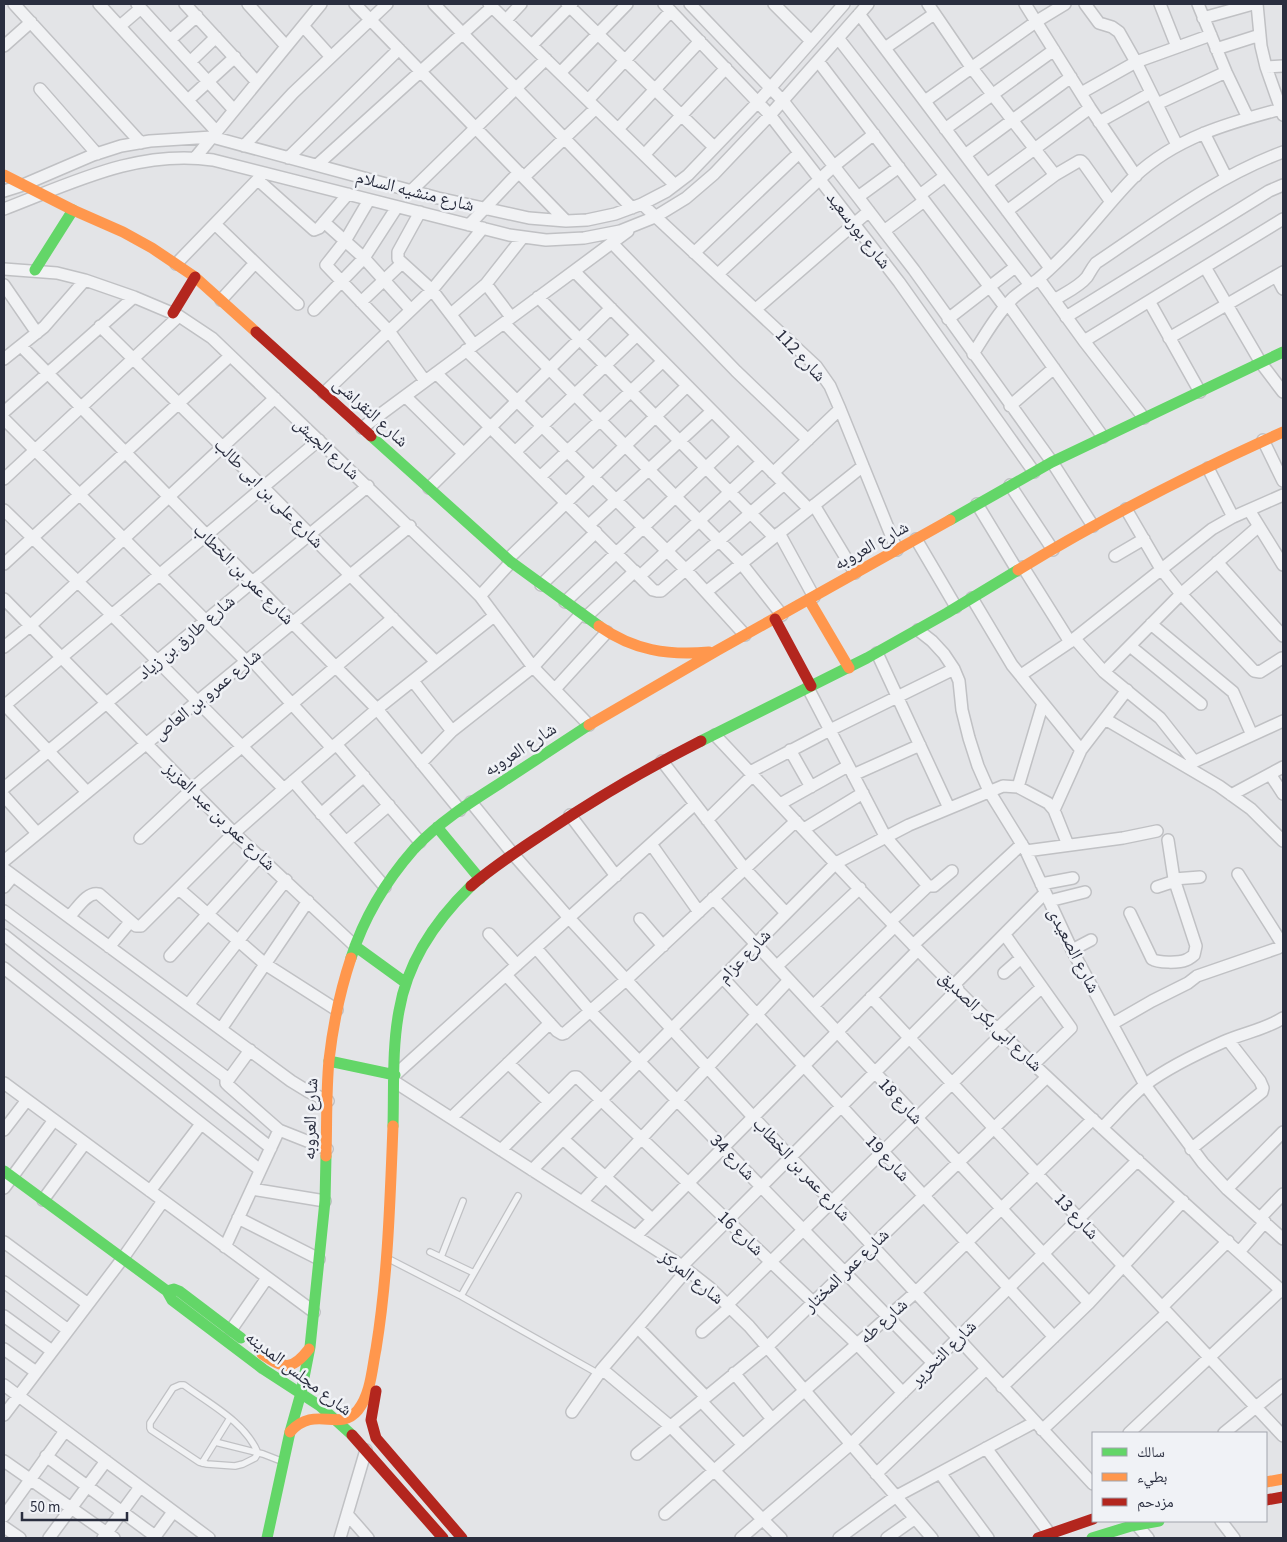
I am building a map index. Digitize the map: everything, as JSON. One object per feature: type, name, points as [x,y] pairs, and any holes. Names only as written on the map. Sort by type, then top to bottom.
[{"type":"street","points":[[14,4],[141,143]]},
{"type":"street","points":[[99,4],[188,100],[214,134]]},
{"type":"street","points":[[185,4],[257,82]]},
{"type":"street","points":[[248,4],[286,46]]},
{"type":"street","points":[[355,4],[566,221]]},
{"type":"street","points":[[244,146],[293,94],[387,4]]},
{"type":"street","name":"شارع 112","points":[[434,4],[564,138],[637,206],[655,217],[816,366],[830,386],[897,550]]},
{"type":"street","points":[[506,20],[521,4]]},
{"type":"street","points":[[560,73],[627,4]]},
{"type":"street","name":"شارع بورسعيد","points":[[690,4],[783,101],[834,166],[914,270],[1052,462],[1093,526]]},
{"type":"street","points":[[774,4],[811,41]]},
{"type":"street","name":"شارع منشيه السلام","points":[[4,192],[121,146],[214,134],[244,146],[288,158],[529,218],[566,221],[586,220],[615,214],[637,206],[667,191],[688,175],[758,102],[844,4]]},
{"type":"street","points":[[1025,4],[1090,108],[1136,176]]},
{"type":"street","points":[[925,101],[1036,21],[1066,4]]},
{"type":"street","points":[[1085,4],[1100,23],[1112,27],[1119,32],[1177,145]]},
{"type":"street","points":[[1160,4],[1177,47]]},
{"type":"street","points":[[1198,4],[1226,72],[1248,118]]},
{"type":"street","points":[[1203,18],[1253,4]]},
{"type":"street","points":[[973,354],[1006,305],[1050,268],[1077,242],[1136,176],[1162,154],[1204,133],[1248,118],[1282,112],[1266,67],[1257,4]]},
{"type":"street","points":[[120,26],[139,5],[234,110]]},
{"type":"street","points":[[317,165],[463,34],[491,5],[675,185]]},
{"type":"street","points":[[532,45],[569,5],[714,147]]},
{"type":"street","points":[[195,158],[303,26],[316,6]]},
{"type":"street","points":[[469,225],[484,208],[564,138],[668,7]]},
{"type":"street","name":"شارع بورسعيد","points":[[668,7],[770,115],[907,294],[1034,472]]},
{"type":"street","points":[[865,7],[885,48],[1050,268]]},
{"type":"street","name":"شارع منشيه السلام","points":[[4,209],[100,172],[130,163],[162,159],[195,158],[213,160],[261,176],[348,194],[523,237],[546,240],[584,238],[620,231],[655,217],[686,198],[714,174],[783,101],[865,7]]},
{"type":"street","points":[[885,48],[931,9],[972,67],[1055,175]]},
{"type":"street","points":[[170,40],[196,16]]},
{"type":"street","points":[[4,46],[31,22]]},
{"type":"street","points":[[303,26],[331,57]]},
{"type":"street","points":[[1081,93],[1136,62],[1211,35]]},
{"type":"street","points":[[1216,49],[1260,35]]},
{"type":"street","points":[[190,62],[216,37]]},
{"type":"street","points":[[838,38],[1016,267],[1054,300],[1144,418]]},
{"type":"street","points":[[618,129],[700,41]]},
{"type":"street","points":[[288,158],[399,49]]},
{"type":"street","points":[[945,129],[1054,50]]},
{"type":"street","points":[[188,100],[234,57]]},
{"type":"street","points":[[411,190],[546,59]]},
{"type":"street","points":[[818,61],[1054,368],[1103,437]]},
{"type":"street","points":[[1266,67],[1283,66]]},
{"type":"street","points":[[644,155],[726,68]]},
{"type":"street","points":[[1157,104],[1226,72]]},
{"type":"street","points":[[965,155],[1071,78]]},
{"type":"street","points":[[40,89],[97,154]]},
{"type":"street","points":[[1100,122],[1151,93]]},
{"type":"street","points":[[987,184],[1090,108]]},
{"type":"street","points":[[1204,133],[1226,177]]},
{"type":"street","points":[[718,274],[819,179],[874,134]]},
{"type":"street","points":[[694,253],[799,152]]},
{"type":"street","points":[[1054,300],[1083,281],[1096,263],[1226,177],[1283,152]]},
{"type":"street","points":[[1008,211],[1055,175],[1077,161],[1081,161],[1111,202]]},
{"type":"street","points":[[858,198],[899,167]]},
{"type":"street","name":"شارع النقراشى","points":[[4,175],[41,195],[123,232],[152,248],[195,278],[510,561],[607,632],[632,645],[660,652],[689,654],[718,650]]},
{"type":"street","points":[[176,264],[261,176],[314,230],[319,228],[348,194]]},
{"type":"street","points":[[884,231],[946,176]]},
{"type":"street","points":[[1066,317],[1270,191],[1283,185]]},
{"type":"street","points":[[369,200],[345,241],[326,265],[390,331],[425,382]]},
{"type":"street","points":[[314,310],[364,258],[398,207]]},
{"type":"street","points":[[35,270],[73,210]]},
{"type":"street","points":[[756,309],[868,211]]},
{"type":"street","points":[[420,212],[398,252],[398,259],[432,290],[451,314],[470,348],[516,400],[686,570],[745,635]]},
{"type":"street","points":[[1084,341],[1283,219]]},
{"type":"street","points":[[324,222],[364,258],[411,310]]},
{"type":"street","points":[[214,224],[298,304]]},
{"type":"street","points":[[362,428],[638,224]]},
{"type":"street","points":[[324,393],[432,290],[483,228]]},
{"type":"street","points":[[451,314],[486,284],[523,237]]},
{"type":"street","points":[[612,243],[729,364],[808,440]]},
{"type":"street","points":[[221,300],[255,263]]},
{"type":"street","points":[[361,302],[402,263]]},
{"type":"street","points":[[948,319],[1016,267]]},
{"type":"street","points":[[1204,267],[1261,363],[1283,392]]},
{"type":"street","name":"شارع الجيش","points":[[4,269],[35,270],[85,280],[134,297],[176,315],[212,338],[410,526],[480,596],[533,667],[589,725]]},
{"type":"street","points":[[898,282],[914,270]]},
{"type":"street","points":[[574,271],[784,484],[812,507],[855,573]]},
{"type":"street","points":[[1169,338],[1280,274],[1283,289]]},
{"type":"street","points":[[4,479],[134,359],[176,315],[195,278]]},
{"type":"street","points":[[4,359],[37,333],[85,280]]},
{"type":"street","points":[[907,294],[922,282]]},
{"type":"street","points":[[486,284],[508,320],[549,368],[742,563],[778,617],[830,730],[885,836],[928,886]]},
{"type":"street","points":[[4,285],[37,333]]},
{"type":"street","points":[[4,412],[134,297]]},
{"type":"street","points":[[538,298],[751,513],[776,535],[848,668]]},
{"type":"street","points":[[1148,301],[1200,392]]},
{"type":"street","points":[[428,488],[611,308]]},
{"type":"street","name":"شارع على بن ابى طالب","points":[[100,326],[436,662]]},
{"type":"street","points":[[515,452],[637,335]]},
{"type":"street","name":"شارع عمر بن الخطاب","points":[[21,346],[377,709],[460,810]]},
{"type":"street","name":"شارع العروبه","points":[[267,1538],[310,1347],[325,1201],[329,1062],[334,1022],[343,983],[355,946],[374,904],[395,872],[420,842],[437,826],[471,802],[589,725],[718,650],[1052,462],[1283,352]]},
{"type":"street","points":[[4,564],[230,356]]},
{"type":"street","points":[[540,477],[663,361]]},
{"type":"street","points":[[966,378],[982,366]]},
{"type":"street","points":[[1010,406],[1054,368]]},
{"type":"street","points":[[436,373],[637,574],[657,591],[662,591],[784,484]]},
{"type":"street","points":[[480,596],[510,561],[566,503],[687,386]]},
{"type":"street","points":[[405,396],[463,453]]},
{"type":"street","points":[[4,647],[78,582],[275,398]]},
{"type":"street","points":[[773,473],[840,409]]},
{"type":"street","points":[[541,585],[616,500],[712,411]]},
{"type":"street","points":[[4,419],[364,776],[420,842]]},
{"type":"street","points":[[290,1432],[298,1423],[310,1418],[343,1421],[352,1417],[364,1401],[380,1321],[387,1258],[395,1043],[399,1010],[406,983],[426,940],[450,907],[480,879],[513,854],[570,815],[636,776],[877,653],[1093,526],[1263,440],[1283,432]]},
{"type":"street","points":[[565,602],[738,437]]},
{"type":"street","points":[[87,792],[4,705],[319,440]]},
{"type":"street","points":[[1263,440],[1283,481]]},
{"type":"street","points":[[421,763],[452,731],[533,667],[583,616],[667,551],[762,462]]},
{"type":"street","points":[[706,592],[863,466]]},
{"type":"street","points":[[1208,468],[1233,517]]},
{"type":"street","points":[[1010,485],[1052,550]]},
{"type":"street","name":"شارع طارق بن زياد","points":[[4,788],[368,486]]},
{"type":"street","points":[[1021,675],[1073,641],[1212,529],[1233,517],[1283,495]]},
{"type":"street","points":[[977,504],[1020,568],[1073,641],[1104,672],[1160,718],[1189,764]]},
{"type":"street","points":[[1126,509],[1161,569],[1181,594],[1254,671],[1260,672],[1282,658]]},
{"type":"street","points":[[4,510],[112,615],[242,747],[322,814],[385,887]]},
{"type":"street","points":[[1249,510],[1283,565]]},
{"type":"street","name":"شارع عمرو بن العاص","points":[[4,861],[410,526]]},
{"type":"street","points":[[1104,672],[1181,594],[1259,526]]},
{"type":"street","points":[[916,539],[956,607]]},
{"type":"street","points":[[1115,556],[1144,539]]},
{"type":"street","points":[[1217,562],[1283,636]]},
{"type":"street","points":[[972,598],[1005,654],[1081,750]]},
{"type":"street","name":"شارع عمر بن عبد العزيز","points":[[4,599],[234,833],[355,946]]},
{"type":"street","points":[[69,917],[89,895],[95,893],[99,894],[130,922],[140,926],[234,833],[377,709],[494,616]]},
{"type":"street","points":[[140,838],[192,789],[393,618]]},
{"type":"street","points":[[1151,624],[1233,692],[1252,735]]},
{"type":"street","name":"شارع الصعيدى","points":[[918,630],[938,648],[954,669],[959,681],[962,710],[969,738],[989,791],[1024,847],[1072,950],[1145,1085],[1191,1149],[1227,1189],[1283,1239]]},
{"type":"street","points":[[555,689],[607,632]]},
{"type":"street","points":[[1130,646],[1201,704]]},
{"type":"street","points":[[877,653],[949,808]]},
{"type":"street","points":[[707,820],[751,773],[790,750],[954,669]]},
{"type":"street","points":[[413,681],[452,731]]},
{"type":"street","points":[[1054,810],[1081,750],[1127,690]]},
{"type":"street","points":[[1043,703],[1018,787],[1048,803],[1054,810],[1068,845]]},
{"type":"street","points":[[1105,719],[1189,764],[1251,809],[1283,841]]},
{"type":"street","points":[[1189,764],[1283,721]]},
{"type":"street","name":"شارع ابى بكر الصديق","points":[[715,735],[916,947],[1000,1031],[1092,1119],[1282,1291]]},
{"type":"street","points":[[780,804],[811,787],[851,770],[920,745]]},
{"type":"street","points":[[790,750],[811,787]]},
{"type":"street","points":[[662,762],[745,869],[786,913]]},
{"type":"street","points":[[1231,795],[1283,767]]},
{"type":"street","points":[[1270,774],[1283,794]]},
{"type":"street","points":[[322,814],[364,776]]},
{"type":"street","name":"شارع عزام","points":[[532,1170],[836,863],[885,836],[989,791],[1003,786],[1018,787]]},
{"type":"street","points":[[506,975],[557,1031],[562,1034],[565,1033],[591,1012],[745,869],[800,825],[863,793]]},
{"type":"street","points":[[4,796],[37,833]]},
{"type":"street","name":"شارع عمر بن الخطاب","points":[[471,802],[569,918],[1038,1426],[1089,1471]]},
{"type":"street","points":[[395,1078],[695,804]]},
{"type":"street","points":[[346,842],[389,805]]},
{"type":"street","points":[[570,815],[616,876]]},
{"type":"street","points":[[437,826],[480,879]]},
{"type":"street","points":[[636,1236],[871,997],[916,947],[1024,847],[1068,845],[1123,838],[1157,831]]},
{"type":"street","points":[[1168,840],[1175,880],[1196,946],[1189,958],[1192,980]]},
{"type":"street","points":[[652,844],[699,912]]},
{"type":"street","points":[[170,956],[260,856]]},
{"type":"street","points":[[813,1006],[928,886],[934,886],[952,871]]},
{"type":"street","points":[[4,888],[8,873],[291,1081],[328,1101]]},
{"type":"street","points":[[1112,1024],[1197,976],[1278,948],[1281,945],[1281,942],[1238,874]]},
{"type":"street","points":[[1157,887],[1175,880],[1200,877]]},
{"type":"street","points":[[572,1412],[600,1371],[638,1328],[684,1268],[727,1220],[909,1038],[1045,893],[1073,878]]},
{"type":"street","points":[[188,1005],[286,880]]},
{"type":"street","points":[[777,966],[860,888]]},
{"type":"street","points":[[179,889],[265,964],[337,1010]]},
{"type":"street","points":[[1045,893],[1085,892]]},
{"type":"street","name":"شارع 18","points":[[713,898],[1089,1303]]},
{"type":"street","points":[[221,1029],[308,901]]},
{"type":"street","points":[[4,911],[226,1077],[226,1083],[279,1130],[327,1149]]},
{"type":"street","points":[[1130,913],[1152,959],[1161,962],[1189,958]]},
{"type":"street","points":[[640,919],[662,946]]},
{"type":"street","points":[[109,947],[130,922]]},
{"type":"street","points":[[489,934],[517,965]]},
{"type":"street","points":[[4,935],[271,1148]]},
{"type":"street","points":[[1005,935],[1071,1028],[1034,1064]]},
{"type":"street","points":[[1072,950],[1091,940]]},
{"type":"street","points":[[355,946],[406,983]]},
{"type":"street","name":"شارع 34","points":[[536,948],[591,1012],[933,1363]]},
{"type":"street","points":[[1004,973],[1021,958]]},
{"type":"street","points":[[4,968],[260,1170]]},
{"type":"street","name":"شارع 19","points":[[723,978],[1054,1338]]},
{"type":"street","points":[[582,1202],[789,980]]},
{"type":"street","points":[[702,1332],[770,1262],[952,1083],[1042,987]]},
{"type":"street","name":"شارع 13","points":[[871,997],[1283,1436]]},
{"type":"street","points":[[1102,1128],[1145,1085],[1173,1067],[1200,1052],[1228,1040],[1271,1026],[1283,1018]]},
{"type":"street","points":[[451,1118],[550,1023]]},
{"type":"street","points":[[1191,1149],[1262,1092],[1263,1088],[1260,1081],[1228,1040]]},
{"type":"street","points":[[226,1083],[250,1050]]},
{"type":"street","points":[[329,1062],[395,1078]]},
{"type":"street","points":[[501,1150],[549,1102],[508,1063]]},
{"type":"street","name":"شارع 16","points":[[549,1102],[576,1076],[857,1344],[903,1393]]},
{"type":"street","name":"شارع عمر المختار","points":[[636,1454],[767,1347],[1048,1077]]},
{"type":"street","name":"شارع المركز","points":[[395,1078],[451,1118],[684,1268],[729,1305],[932,1538]]},
{"type":"street","points":[[4,1083],[314,1312]]},
{"type":"street","points":[[4,1130],[26,1100]]},
{"type":"street","name":"شارع طه","points":[[665,1514],[916,1292],[1092,1119]]},
{"type":"street","points":[[4,1188],[8,1174],[54,1120]]},
{"type":"street","points":[[150,1191],[200,1124]]},
{"type":"street","points":[[226,1247],[279,1130]]},
{"type":"street","points":[[1227,1189],[1283,1132]]},
{"type":"street","points":[[563,1139],[652,1219]]},
{"type":"street","points":[[43,1200],[84,1143]]},
{"type":"street","name":"شارع التحرير","points":[[740,1538],[850,1444],[1138,1160]]},
{"type":"street","name":"شارع مجلس المدينه","points":[[8,1174],[168,1291],[172,1300],[263,1369],[320,1406],[366,1450],[443,1538]]},
{"type":"street","points":[[252,1188],[325,1201]]},
{"type":"street","points":[[1239,1252],[1283,1194]]},
{"type":"street","points":[[4,1415],[123,1258],[163,1201]]},
{"type":"street","points":[[1002,1387],[1089,1303],[1183,1201]]},
{"type":"street","points":[[238,1218],[320,1259]]},
{"type":"street","points":[[839,1538],[895,1497],[986,1448],[1038,1426],[1165,1310],[1228,1241]]},
{"type":"street","points":[[4,1242],[88,1304]]},
{"type":"street","points":[[231,1330],[267,1278]]},
{"type":"street","points":[[4,1282],[68,1330]]},
{"type":"street","name":"شارع مجلس المدينه","points":[[168,1291],[174,1289],[179,1291],[281,1367],[289,1367],[296,1364],[310,1347]]},
{"type":"street","points":[[1130,1432],[1282,1291]]},
{"type":"street","points":[[4,1316],[52,1351]]},
{"type":"street","name":"شارع مجلس المدينه","points":[[380,1321],[385,1332],[386,1343],[371,1410],[372,1429],[381,1446],[462,1538]]},
{"type":"street","points":[[638,1328],[704,1399],[742,1445]]},
{"type":"street","points":[[4,1349],[36,1372]]},
{"type":"street","points":[[876,1474],[986,1369]]},
{"type":"street","points":[[600,1371],[670,1426],[781,1538]]},
{"type":"street","points":[[734,1373],[772,1419]]},
{"type":"street","points":[[4,1385],[209,1538]]},
{"type":"street","points":[[1225,1432],[1283,1385]]},
{"type":"street","points":[[4,1516],[65,1431]]},
{"type":"street","points":[[986,1448],[1044,1536],[1092,1519]]},
{"type":"street","points":[[340,1538],[366,1450]]},
{"type":"street","points":[[46,1456],[154,1537],[173,1512]]},
{"type":"street","points":[[4,1461],[71,1508],[108,1537],[122,1512],[140,1487]]},
{"type":"street","points":[[49,1538],[106,1461]]},
{"type":"street","points":[[940,1473],[988,1538]]},
{"type":"street","points":[[1267,1482],[1283,1479]]},
{"type":"street","points":[[1267,1500],[1283,1497]]},
{"type":"street","points":[[347,1514],[368,1538]]},
{"type":"street","points":[[887,1538],[914,1518]]},
{"type":"street","points":[[1092,1538],[1132,1524],[1150,1522]]},
{"type":"street","points":[[1222,1522],[1234,1538]]},
{"type":"street","points":[[1132,1524],[1148,1538]]},
{"type":"street","points":[[4,1527],[20,1538]]},
{"type":"lane","points":[[461,1296],[518,1196]]},
{"type":"lane","points":[[441,1257],[463,1201]]},
{"type":"lane","points":[[430,1252],[474,1273]]},
{"type":"lane","points":[[387,1258],[600,1371]]},
{"type":"lane","points":[[180,1384],[184,1385],[243,1429],[258,1453],[255,1458],[235,1466],[202,1463],[151,1430],[150,1422],[173,1388],[180,1384]]},
{"type":"lane","points":[[202,1463],[230,1418]]},
{"type":"lane","points":[[216,1442],[284,1462]]},
{"type":"traffic: fast","points":[[35,270],[73,210]]},
{"type":"traffic: fast","points":[[950,520],[1052,462],[1283,352]]},
{"type":"traffic: fast","points":[[371,436],[511,562],[599,626]]},
{"type":"traffic: fast","points":[[701,741],[867,658],[1018,570]]},
{"type":"traffic: fast","points":[[351,958],[362,928],[377,900],[404,861],[423,840],[465,806],[589,725]]},
{"type":"traffic: fast","points":[[437,827],[480,879]]},
{"type":"traffic: fast","points":[[393,1126],[395,1039],[403,993],[416,959],[425,943],[446,913],[471,886]]},
{"type":"traffic: fast","points":[[355,946],[406,983]]},
{"type":"traffic: fast","points":[[329,1061],[395,1075]]},
{"type":"traffic: fast","points":[[267,1538],[310,1347],[325,1201],[326,1156]]},
{"type":"traffic: fast","points":[[4,1171],[167,1291],[172,1300],[263,1369],[320,1406],[352,1435]]},
{"type":"traffic: fast","points":[[167,1291],[174,1289],[179,1291],[241,1338]]},
{"type":"traffic: fast","points":[[1092,1538],[1131,1526],[1153,1522]]},
{"type":"traffic: slow","points":[[4,175],[73,210],[123,232],[152,248],[195,277],[256,332]]},
{"type":"traffic: slow","points":[[1018,570],[1082,532],[1148,497],[1283,432]]},
{"type":"traffic: slow","points":[[589,725],[718,650],[950,520]]},
{"type":"traffic: slow","points":[[809,600],[849,668]]},
{"type":"traffic: slow","points":[[599,626],[625,641],[651,650],[679,653],[709,652]]},
{"type":"traffic: slow","points":[[326,1156],[329,1060],[340,996],[351,958]]},
{"type":"traffic: slow","points":[[290,1432],[299,1424],[308,1420],[335,1420],[351,1416],[358,1410],[366,1396],[376,1349],[383,1293],[388,1238],[393,1126]]},
{"type":"traffic: slow","points":[[262,1354],[276,1363],[287,1365],[298,1361],[309,1349]]},
{"type":"traffic: slow","points":[[1267,1482],[1283,1479]]},
{"type":"traffic: jam","points":[[173,313],[195,277]]},
{"type":"traffic: jam","points":[[256,332],[371,436]]},
{"type":"traffic: jam","points":[[775,619],[811,686]]},
{"type":"traffic: jam","points":[[471,886],[509,857],[586,806],[643,772],[701,741]]},
{"type":"traffic: jam","points":[[376,1391],[371,1420],[376,1438],[462,1538]]},
{"type":"traffic: jam","points":[[352,1435],[443,1538]]},
{"type":"traffic: jam","points":[[1267,1500],[1283,1497]]},
{"type":"traffic: jam","points":[[1038,1538],[1092,1519]]}]
